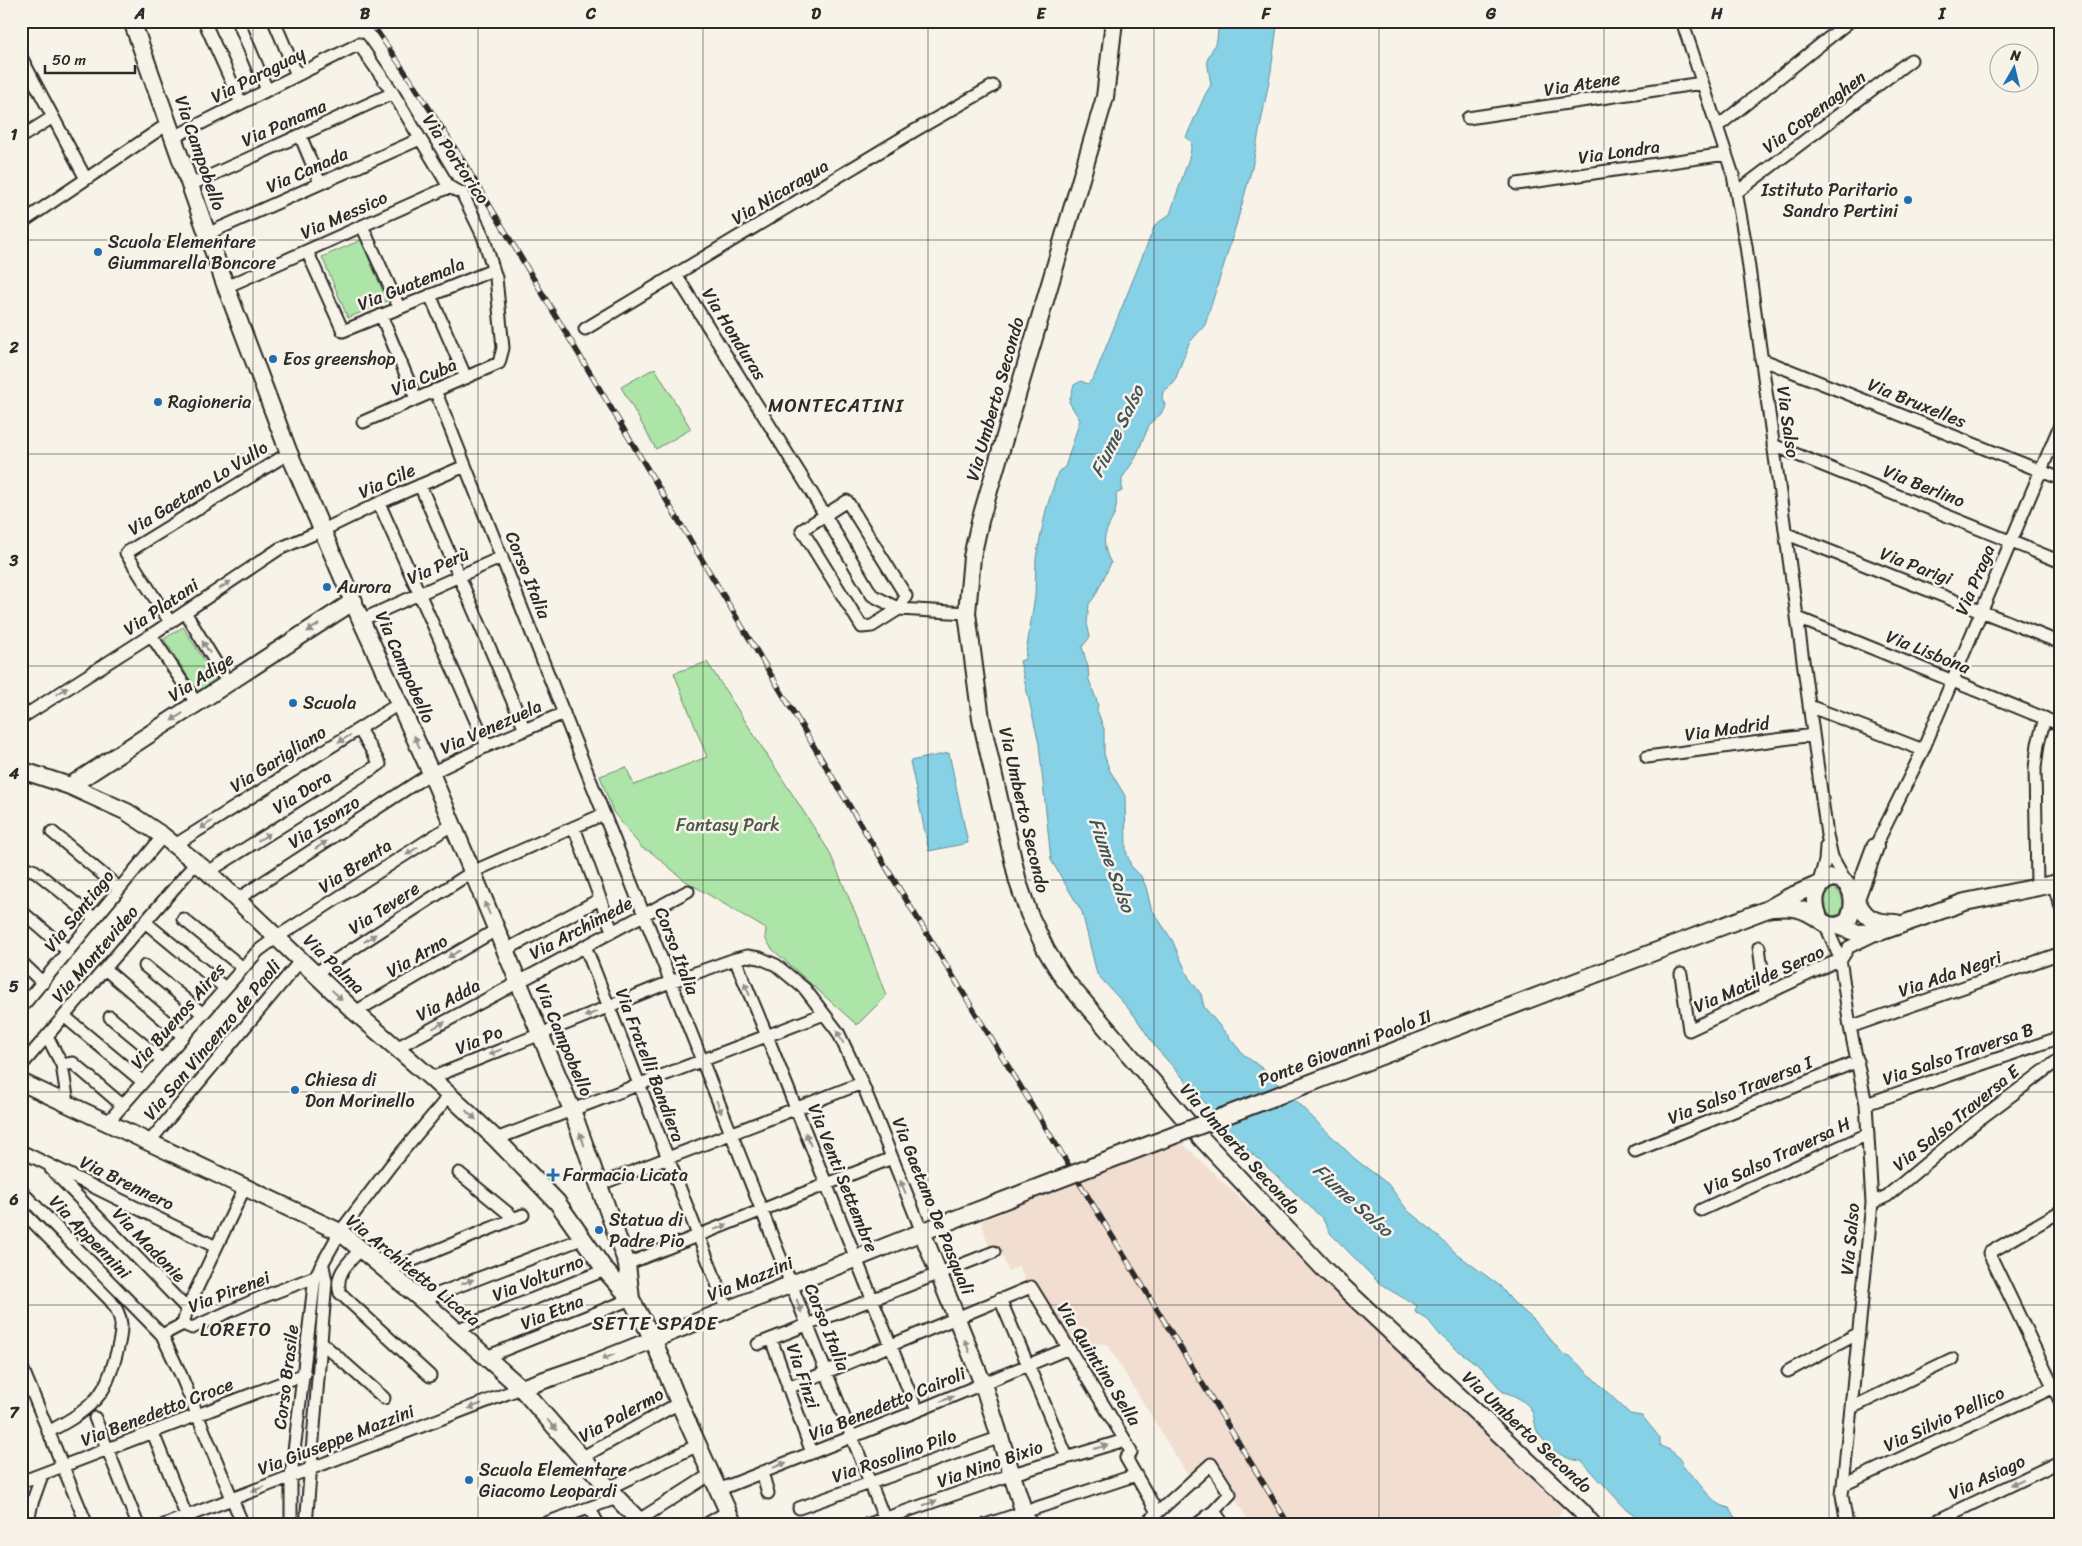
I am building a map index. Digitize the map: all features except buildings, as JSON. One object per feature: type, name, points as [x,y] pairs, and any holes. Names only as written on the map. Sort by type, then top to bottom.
[{"type":"main road","name":"Via Campobello","points":[[132,21],[226,287],[289,453],[361,620],[453,824],[504,951],[572,1110],[627,1264],[631,1299]]},
{"type":"main road","name":"Via Umberto Secondo","points":[[1114,21],[1105,98],[980,521],[972,557],[967,613],[981,719],[1018,882],[1032,921],[1046,950],[1064,978],[1202,1140],[1325,1270],[1580,1510],[1593,1525]]},
{"type":"main road","name":"Via Adige","points":[[70,786],[354,601]]},
{"type":"main road","name":"Via Palma","points":[[21,770],[70,786],[128,812],[169,840],[202,868],[355,1012],[431,1078],[496,1139],[557,1202],[605,1270],[631,1299]]},
{"type":"main road","points":[[1836,901],[1875,847]]},
{"type":"main road","points":[[1768,909],[1790,907],[1804,910],[1836,901],[1875,847]]},
{"type":"main road","points":[[1836,901],[1857,933],[1880,932],[1966,902],[2050,884]]},
{"type":"main road","points":[[1768,909],[1789,897],[1836,901],[1864,914],[1872,920],[1883,923],[1904,923]]},
{"type":"main road","name":"Ponte Giovanni Paolo II","points":[[938,1226],[1768,909]]},
{"type":"main road","name":"Via Architetto Licata","points":[[21,1082],[150,1141],[340,1232],[422,1300],[520,1388],[641,1523]]},
{"type":"main road","name":"Via Mazzini","points":[[520,1388],[594,1363],[938,1226]]},
{"type":"main road","name":"Via Gaetano De Pasquali","points":[[922,1232],[983,1384],[1027,1518]]},
{"type":"main road","points":[[631,1299],[653,1339],[730,1518]]},
{"type":"street","points":[[204,21],[242,103]]},
{"type":"street","points":[[238,21],[267,90]]},
{"type":"street","points":[[274,21],[297,75]]},
{"type":"street","name":"Via Salso","points":[[1682,21],[1737,192],[1787,534],[1827,834]]},
{"type":"street","points":[[1717,128],[1850,21]]},
{"type":"street","name":"Via Paraguay","points":[[21,222],[86,179],[171,130],[242,103],[359,44]]},
{"type":"street","name":"Via Portorico","points":[[359,44],[393,93],[449,187],[462,193],[483,236],[496,278],[503,348],[499,363]]},
{"type":"street","points":[[21,57],[86,179]]},
{"type":"street","name":"Via Copenaghen","points":[[1737,192],[1911,60]]},
{"type":"street","name":"Via Atene","points":[[1468,118],[1702,83]]},
{"type":"street","name":"Via Nicaragua","points":[[585,329],[906,136],[994,86]]},
{"type":"street","name":"Via Panama","points":[[190,185],[393,93]]},
{"type":"street","points":[[21,137],[54,117]]},
{"type":"street","points":[[300,135],[320,183]]},
{"type":"street","name":"Via Canada","points":[[207,234],[420,139]]},
{"type":"street","name":"Via Londra","points":[[1517,184],[1726,154]]},
{"type":"street","name":"Via Messico","points":[[226,287],[449,187]]},
{"type":"street","points":[[362,226],[400,307]]},
{"type":"street","name":"Via Guatemala","points":[[307,251],[343,331],[493,270]]},
{"type":"street","name":"Via Honduras","points":[[676,275],[872,595],[899,610],[967,613]]},
{"type":"street","points":[[430,295],[466,378]]},
{"type":"street","points":[[381,315],[416,399]]},
{"type":"street","name":"Via Bruxelles","points":[[1761,359],[2061,479]]},
{"type":"street","name":"Via Cuba","points":[[363,422],[499,363]]},
{"type":"street","name":"Corso Italia","points":[[435,390],[885,1522]]},
{"type":"street","name":"Via Praga","points":[[1875,847],[1923,750],[2061,423]]},
{"type":"street","name":"Via Berlino","points":[[1773,444],[2061,562]]},
{"type":"street","name":"Via Gaetano Lo Vullo","points":[[170,622],[126,553],[289,453]]},
{"type":"street","name":"Via Cile","points":[[323,530],[379,503],[465,466]]},
{"type":"street","points":[[420,485],[526,730]]},
{"type":"street","points":[[847,502],[906,596],[899,610],[872,626],[862,627],[802,530],[824,515],[847,502]]},
{"type":"street","points":[[379,503],[487,746]]},
{"type":"street","name":"Via Platani","points":[[21,718],[151,635],[279,549],[323,530]]},
{"type":"street","name":"Via Parigi","points":[[1787,534],[2061,643]]},
{"type":"street","name":"Via Perù","points":[[361,620],[502,557]]},
{"type":"street","points":[[184,612],[228,683]]},
{"type":"street","name":"Via Lisbona","points":[[1798,618],[2060,724]]},
{"type":"street","points":[[151,635],[197,704]]},
{"type":"street","name":"Via Garigliano","points":[[169,840],[400,703]]},
{"type":"street","points":[[1809,706],[1923,750]]},
{"type":"street","name":"Via Venezuela","points":[[431,773],[487,746],[564,713]]},
{"type":"street","points":[[2045,718],[2038,744],[2035,768],[2050,884],[2061,907]]},
{"type":"street","name":"Via Dora","points":[[202,868],[380,764],[359,729]]},
{"type":"street","name":"Via Madrid","points":[[1647,758],[1813,735]]},
{"type":"street","name":"Via Isonzo","points":[[236,900],[431,773]]},
{"type":"street","name":"Via Tevere","points":[[314,974],[472,872],[604,814]]},
{"type":"street","name":"Via Brenta","points":[[277,937],[453,824]]},
{"type":"street","points":[[574,827],[612,931]]},
{"type":"street","points":[[52,832],[119,888]]},
{"type":"street","points":[[1827,834],[1825,861],[1836,901],[1840,960]]},
{"type":"street","points":[[1827,834],[1832,857],[1840,960]]},
{"type":"street","name":"Via Santiago","points":[[21,1008],[119,888],[169,840]]},
{"type":"street","points":[[21,866],[35,871],[94,918]]},
{"type":"street","name":"Via Montevideo","points":[[21,1066],[145,922],[202,868]]},
{"type":"street","name":"Via Archimede","points":[[518,982],[688,891]]},
{"type":"street","points":[[504,951],[600,899]]},
{"type":"street","points":[[21,910],[68,951]]},
{"type":"street","points":[[183,919],[243,968]]},
{"type":"street","points":[[145,922],[225,988]]},
{"type":"street","name":"Via Arno","points":[[355,1012],[496,930]]},
{"type":"street","points":[[1840,960],[1849,947],[1880,932]]},
{"type":"street","name":"Via Buenos Aires","points":[[108,1122],[258,951],[277,937]]},
{"type":"street","name":"Via Fratelli Bandiera","points":[[585,946],[727,1309]]},
{"type":"street","points":[[1759,947],[1765,994]]},
{"type":"street","name":"Via Ada Negri","points":[[1850,1027],[2061,953]]},
{"type":"street","name":"Via Gaetano De Pasquali","points":[[609,1007],[734,959],[747,956],[760,958],[776,966],[805,989],[838,1032],[862,1084],[922,1232]]},
{"type":"street","name":"Via Venti Settembre","points":[[734,959],[767,1036],[917,1411]]},
{"type":"street","name":"Via San Vincenzo de Paoli","points":[[150,1141],[301,960]]},
{"type":"street","name":"Via Salso","points":[[1840,960],[1850,1027],[1866,1104],[1872,1202],[1842,1495],[1847,1525]]},
{"type":"street","name":"Via Matilde Serao","points":[[1681,974],[1689,1030],[1840,960]]},
{"type":"street","points":[[21,962],[43,983]]},
{"type":"street","points":[[145,966],[202,1014]]},
{"type":"street","points":[[105,969],[183,1036]]},
{"type":"street","name":"Via Adda","points":[[396,1048],[518,982]]},
{"type":"street","name":"Via Po","points":[[431,1078],[609,1007]]},
{"type":"street","points":[[496,1139],[824,1014]]},
{"type":"street","points":[[64,1016],[143,1082]]},
{"type":"street","points":[[110,1017],[162,1060]]},
{"type":"street","points":[[47,1036],[62,1065],[68,1103]]},
{"type":"street","name":"Via Salso Traversa B","points":[[1866,1104],[2061,1037]]},
{"type":"street","name":"Via Salso Traversa E","points":[[1872,1202],[1887,1196],[1977,1121],[2061,1058]]},
{"type":"street","name":"Via Salso Traversa I","points":[[1635,1151],[1858,1061]]},
{"type":"street","points":[[62,1065],[73,1063],[122,1105]]},
{"type":"street","points":[[598,1185],[862,1084]]},
{"type":"street","points":[[315,1277],[323,1266],[340,1232],[391,1165],[449,1096]]},
{"type":"street","name":"Via Salso Traversa H","points":[[1701,1210],[1868,1134]]},
{"type":"street","name":"Via Brennero","points":[[21,1151],[216,1247]]},
{"type":"street","points":[[627,1264],[892,1158]]},
{"type":"street","name":"Via Madonie","points":[[44,1163],[187,1309]]},
{"type":"street","points":[[387,1271],[519,1217],[459,1173]]},
{"type":"street","points":[[243,1525],[162,1335],[183,1324],[187,1309],[245,1187]]},
{"type":"street","name":"Via Appennini","points":[[21,1190],[162,1335]]},
{"type":"street","name":"Via Appennini","points":[[21,1210],[110,1300],[118,1313],[121,1325],[109,1377],[100,1394],[75,1417],[48,1432]]},
{"type":"street","points":[[2061,1211],[1989,1253],[2057,1386],[2061,1402]]},
{"type":"street","points":[[422,1300],[584,1238]]},
{"type":"street","points":[[361,1249],[340,1272],[338,1288],[344,1298],[430,1376]]},
{"type":"street","points":[[758,1344],[994,1252]]},
{"type":"street","name":"Corso Brasile","points":[[306,1525],[326,1280],[323,1266]]},
{"type":"street","name":"Via Volturno","points":[[456,1330],[605,1270]]},
{"type":"street","name":"Corso Brasile","points":[[290,1525],[291,1476],[305,1374],[315,1277]]},
{"type":"street","name":"Via Pirenei","points":[[183,1324],[192,1328],[257,1299],[315,1277]]},
{"type":"street","name":"Via Quintino Sella","points":[[1000,1299],[1031,1287],[1125,1440],[1131,1452],[1126,1458],[1157,1512]]},
{"type":"street","name":"Via Etna","points":[[486,1357],[631,1299]]},
{"type":"street","points":[[788,1388],[1000,1299],[1067,1457]]},
{"type":"street","points":[[1788,1371],[1859,1333]]},
{"type":"street","name":"Via Finzi","points":[[771,1339],[812,1453]]},
{"type":"street","points":[[321,1342],[384,1398]]},
{"type":"street","name":"Via Benedetto Cairoli","points":[[718,1490],[1028,1366],[1068,1348]]},
{"type":"street","points":[[1851,1408],[1952,1359]]},
{"type":"street","points":[[21,1364],[87,1525]]},
{"type":"street","name":"Via Benedetto Croce","points":[[21,1482],[305,1374]]},
{"type":"street","name":"Via Silvio Pellico","points":[[1843,1485],[2057,1386]]},
{"type":"street","name":"Via Giuseppe Mazzini","points":[[164,1525],[188,1520],[232,1499],[520,1388]]},
{"type":"street","name":"Via Palermo","points":[[581,1458],[679,1403]]},
{"type":"street","points":[[95,1418],[138,1525]]},
{"type":"street","points":[[152,1433],[188,1520]]},
{"type":"street","name":"Via Rosolino Pilo","points":[[799,1508],[1001,1437]]},
{"type":"street","name":"Via Nino Bixio","points":[[866,1525],[885,1522],[1013,1474],[1125,1440]]},
{"type":"street","points":[[540,1525],[557,1522],[589,1508],[698,1445]]},
{"type":"street","name":"Via Asiago","points":[[1928,1525],[2061,1461]]},
{"type":"street","points":[[1144,1525],[1212,1464],[1230,1494],[1214,1511],[1196,1525]]},
{"type":"street","points":[[762,1472],[768,1493]]},
{"type":"street","points":[[641,1523],[711,1474]]},
{"type":"street","points":[[27,1525],[32,1503],[42,1475]]},
{"type":"street","points":[[985,1525],[1027,1518],[1136,1475]]},
{"type":"street","points":[[589,1508],[599,1525]]},
{"type":"street","points":[[1214,1511],[1224,1525]]},
{"type":"street","points":[[705,1525],[730,1518]]},
{"type":"shaded area","points":[[1181,1142],[1564,1507],[1556,1519],[1563,1525],[1251,1525],[1212,1459],[1188,1476],[1107,1344],[1071,1343],[1032,1279],[1026,1282],[1019,1266],[1008,1271],[999,1247],[990,1250],[981,1221]]},
{"type":"green space","points":[[361,240],[387,301],[348,318],[322,257]]},
{"type":"green space","points":[[655,368],[691,429],[656,449],[621,387]]},
{"type":"green space","points":[[183,627],[218,682],[199,694],[164,639]]},
{"type":"green space","name":"Fantasy Park","points":[[707,662],[829,851],[860,924],[886,996],[857,1025],[772,949],[765,938],[766,929],[684,880],[651,852],[642,848],[613,812],[600,776],[626,767],[634,785],[707,757],[674,673]]},
{"type":"green space","points":[[1834,888],[1841,894],[1843,905],[1840,914],[1833,916],[1828,914],[1826,896]]},
{"type":"water","name":"Fiume Salso","points":[[1219,21],[1273,21],[1277,26],[1271,71],[1252,168],[1205,325],[1189,343],[1174,383],[1163,392],[1162,398],[1165,405],[1161,414],[1150,423],[1135,459],[1122,478],[1122,491],[1116,494],[1115,513],[1104,542],[1111,563],[1095,596],[1089,604],[1087,623],[1090,637],[1082,647],[1088,667],[1089,680],[1098,704],[1097,710],[1104,729],[1104,754],[1109,769],[1125,796],[1126,851],[1131,866],[1141,876],[1151,908],[1172,940],[1189,978],[1201,994],[1204,1007],[1243,1054],[1263,1069],[1355,1159],[1388,1184],[1408,1211],[1457,1254],[1500,1286],[1513,1302],[1534,1320],[1563,1354],[1570,1356],[1630,1414],[1642,1416],[1660,1438],[1660,1446],[1670,1450],[1682,1460],[1683,1468],[1715,1501],[1729,1508],[1742,1525],[1649,1525],[1626,1509],[1582,1461],[1563,1456],[1547,1444],[1537,1431],[1533,1414],[1528,1406],[1516,1397],[1503,1392],[1482,1368],[1440,1335],[1428,1320],[1415,1312],[1417,1306],[1378,1282],[1331,1234],[1322,1218],[1264,1164],[1228,1134],[1203,1100],[1156,1048],[1134,1015],[1097,974],[1082,912],[1051,860],[1039,744],[1020,661],[1025,659],[1035,596],[1036,558],[1046,510],[1058,472],[1065,467],[1080,420],[1069,402],[1074,385],[1081,381],[1088,384],[1094,377],[1155,225],[1170,214],[1190,155],[1192,142],[1186,137],[1211,85],[1207,60],[1217,40]]},
{"type":"water","points":[[949,753],[968,843],[929,851],[910,761]]},
{"type":"railway","points":[[370,21],[460,156],[891,875],[1289,1525]]},
{"type":"place","name":"Istituto Paritario Sandro Pertini","points":[[1908,200]]},
{"type":"place","name":"Scuola Elementare Giummarella Boncore","points":[[98,252]]},
{"type":"place","name":"Eos greenshop","points":[[273,359]]},
{"type":"place","name":"Ragioneria","points":[[158,402]]},
{"type":"place","name":"Aurora","points":[[327,587]]},
{"type":"place","name":"Scuola","points":[[293,703]]},
{"type":"place","name":"Chiesa di Don Morinello","points":[[295,1090]]},
{"type":"place","name":"Farmacia Licata","points":[[553,1175]]},
{"type":"place","name":"Statua di Padre Pio","points":[[599,1230]]},
{"type":"place","name":"Scuola Elementare Giacomo Leopardi","points":[[469,1480]]},
{"type":"district","name":"MONTECATINI","points":[[836,405]]},
{"type":"district","name":"SETTE SPADE","points":[[655,1323]]},
{"type":"district","name":"LORETO","points":[[236,1329]]}]
